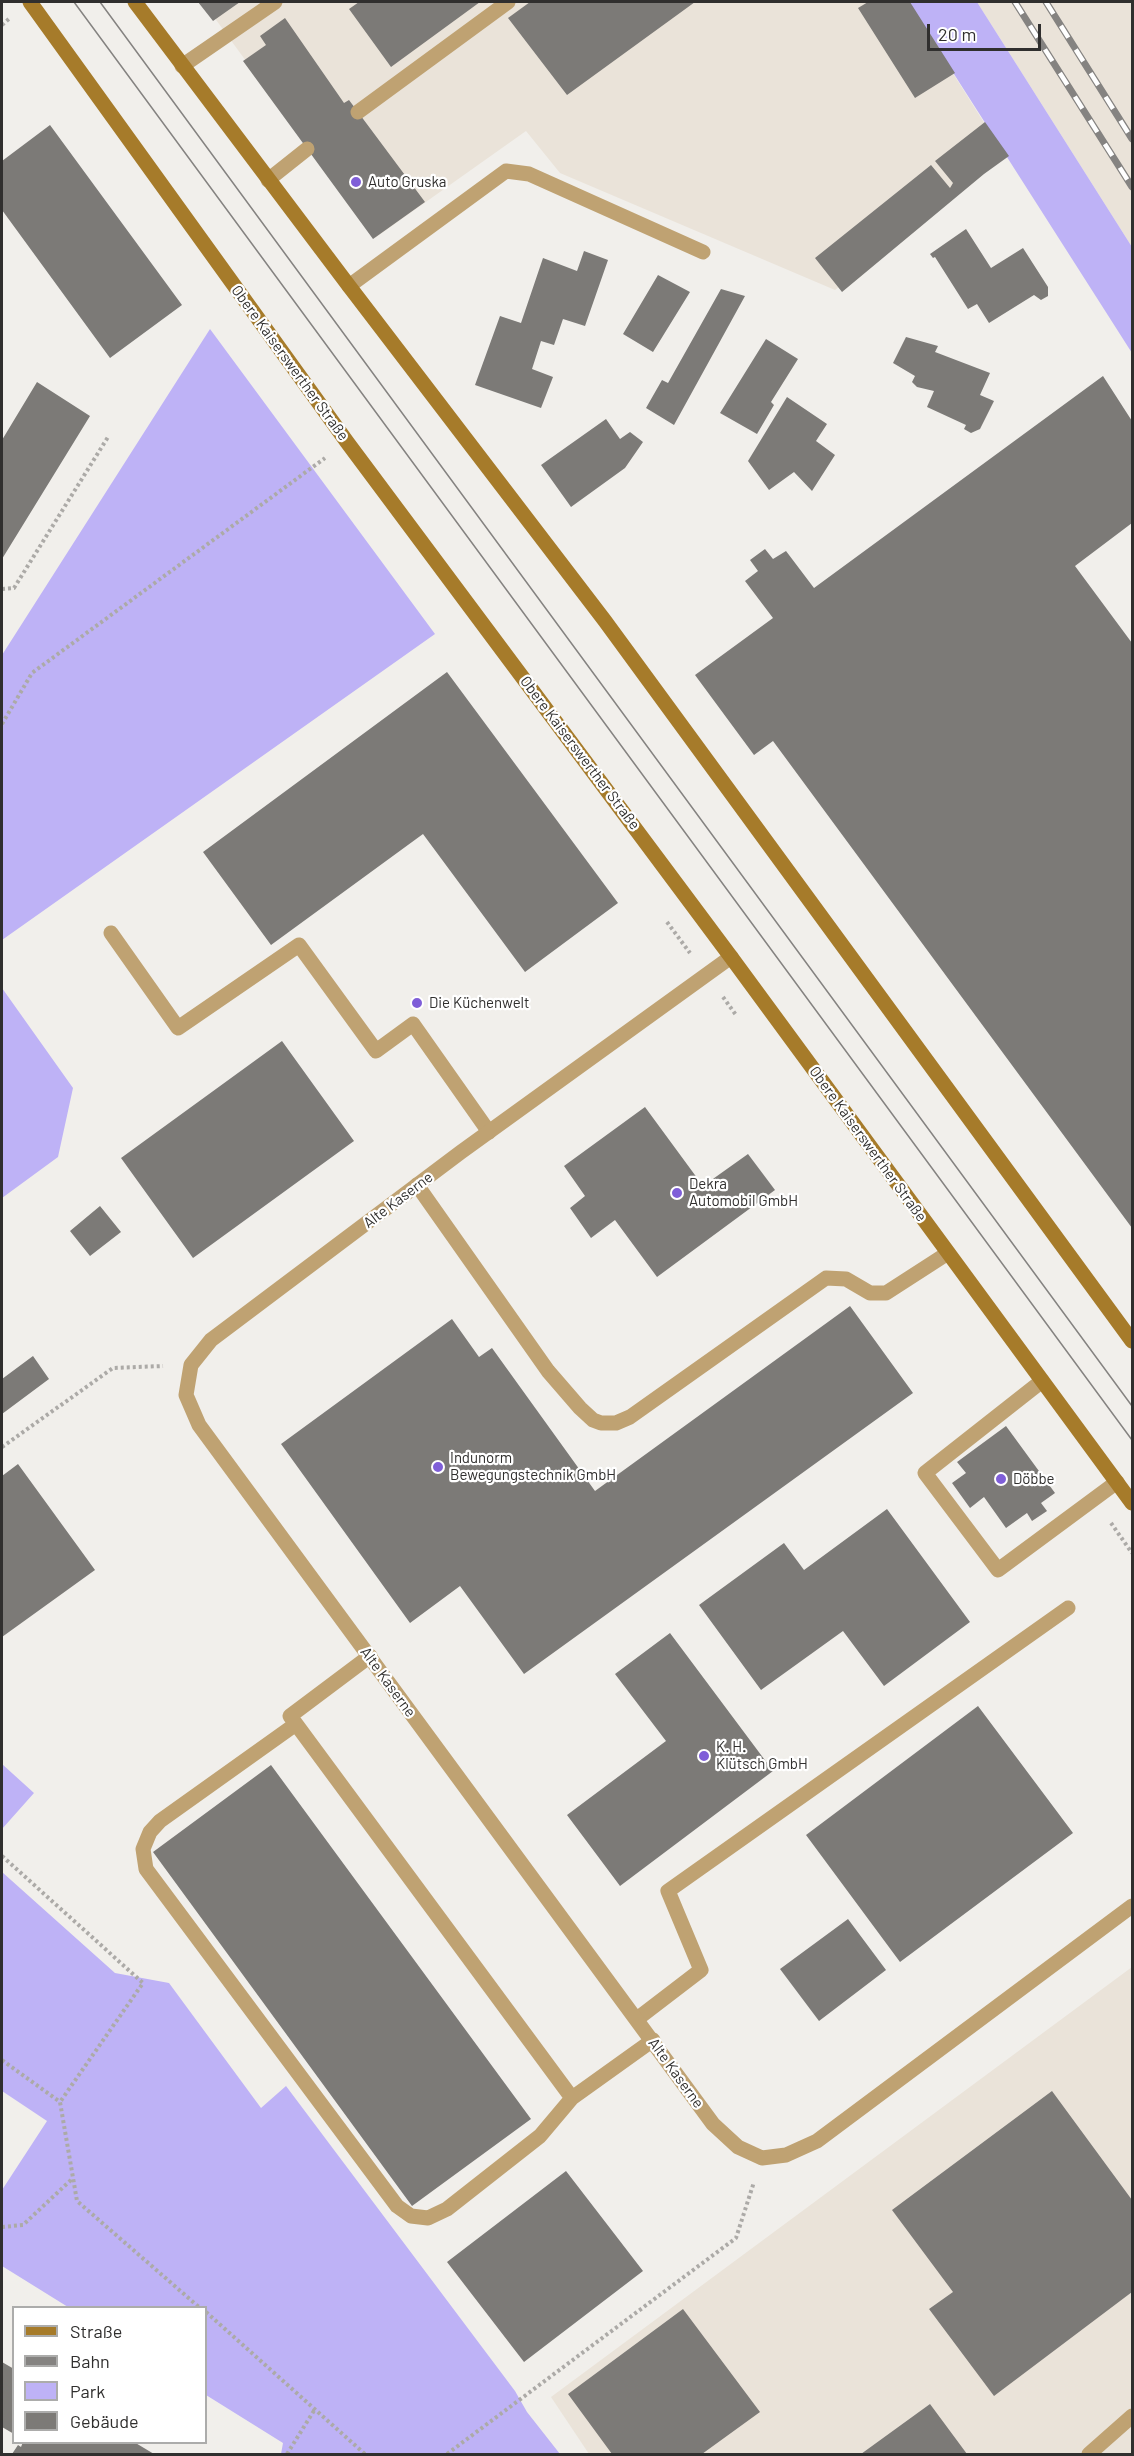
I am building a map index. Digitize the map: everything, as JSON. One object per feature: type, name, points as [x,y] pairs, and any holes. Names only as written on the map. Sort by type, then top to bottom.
[{"type":"street","name":"Obere Kaiserswerther Straße","points":[[30,2],[347,442],[731,957],[1132,1503]]},
{"type":"street","points":[[135,2],[605,621],[1132,1341]]},
{"type":"street","points":[[182,66],[275,2]]},
{"type":"street","points":[[358,112],[508,2]]},
{"type":"street","points":[[268,180],[307,149]]},
{"type":"street","points":[[349,286],[506,171],[529,174],[703,252]]},
{"type":"street","points":[[111,933],[178,1028],[299,945],[376,1051],[414,1024],[489,1132]]},
{"type":"street","name":"Alte Kaserne","points":[[731,957],[417,1185],[211,1340],[191,1365],[186,1395],[199,1425],[713,2124],[738,2147],[762,2158]]},
{"type":"street","points":[[417,1185],[548,1371],[580,1408],[593,1420],[601,1423],[616,1423],[630,1417],[826,1278],[846,1279],[870,1293],[886,1293],[948,1253]]},
{"type":"street","points":[[1042,1381],[925,1473],[998,1570],[1117,1482]]},
{"type":"street","points":[[637,2019],[702,1970],[668,1891],[1068,1608]]},
{"type":"street","points":[[370,1656],[290,1716],[572,2098]]},
{"type":"street","points":[[296,1724],[160,1821],[150,1832],[143,1849],[146,1869],[397,2206],[411,2216],[428,2218],[447,2209],[540,2136],[572,2098],[652,2040]]},
{"type":"street","points":[[762,2158],[786,2155],[817,2141],[1132,1906]]},
{"type":"street","points":[[1089,2454],[1132,2416]]},
{"type":"path","points":[[2,589],[14,588],[108,437]]},
{"type":"path","points":[[2,724],[32,673],[347,442]]},
{"type":"path","points":[[2,1447],[113,1368],[191,1365]]},
{"type":"path","points":[[2,1856],[143,1983],[60,2102],[73,2179],[77,2201],[199,2306]]},
{"type":"path","points":[[2,2060],[60,2102]]},
{"type":"path","points":[[447,2454],[736,2238],[762,2158]]},
{"type":"path","points":[[2,2227],[23,2225],[73,2179]]},
{"type":"path","points":[[207,2313],[365,2454]]},
{"type":"path","points":[[287,2454],[315,2409]]},
{"type":"shaded area","points":[[203,2],[908,2],[1005,156],[835,290],[560,173],[526,131],[375,238]]},
{"type":"shaded area","points":[[977,2],[1132,2],[1132,247]]},
{"type":"shaded area","points":[[1132,1967],[1132,2454],[589,2454],[551,2397]]},
{"type":"green space","points":[[908,2],[977,2],[1132,247],[1132,353]]},
{"type":"green space","points":[[210,329],[435,634],[2,940],[2,655]]},
{"type":"green space","points":[[2,988],[73,1088],[58,1157],[2,1198]]},
{"type":"green space","points":[[2,1764],[34,1793],[2,1829]]},
{"type":"green space","points":[[2,1872],[115,1973],[169,1983],[261,2108],[286,2086],[560,2454],[281,2454],[283,2443],[207,2396],[207,2306],[66,2306],[2,2266],[2,2190],[47,2121],[2,2091]]},
{"type":"building","points":[[198,2],[240,2],[213,21]]},
{"type":"building","points":[[359,2],[480,2],[391,67],[349,9]]},
{"type":"building","points":[[530,2],[695,2],[567,95],[508,18]]},
{"type":"building","points":[[868,2],[910,2],[955,73],[915,98],[858,8]]},
{"type":"building","points":[[285,18],[344,103],[349,100],[425,202],[373,239],[243,61],[266,45],[260,36]]},
{"type":"building","points":[[985,122],[1009,156],[984,174],[842,292],[815,258],[931,165],[950,188],[953,183],[935,161]]},
{"type":"building","points":[[50,125],[182,305],[110,358],[2,210],[2,161]]},
{"type":"building","points":[[966,229],[991,268],[1023,248],[1048,287],[1048,296],[1041,300],[1034,295],[989,323],[977,304],[968,309],[935,257],[933,258],[930,254]]},
{"type":"building","points":[[584,251],[608,260],[585,326],[563,319],[554,345],[541,341],[532,369],[553,377],[541,408],[475,385],[500,316],[521,323],[543,258],[577,271]]},
{"type":"building","points":[[658,275],[690,292],[653,352],[623,334]]},
{"type":"building","points":[[721,289],[745,296],[674,425],[646,408],[662,380],[668,383]]},
{"type":"building","points":[[906,337],[938,346],[935,352],[990,373],[980,395],[994,401],[980,429],[971,433],[964,429],[966,425],[927,407],[934,391],[917,387],[912,382],[915,376],[893,363]]},
{"type":"building","points":[[766,339],[798,359],[771,402],[774,405],[757,434],[720,413]]},
{"type":"building","points":[[1103,376],[1132,421],[1132,523],[1075,566],[1132,643],[1132,1228],[773,741],[754,755],[695,675],[773,618],[745,581],[758,571],[750,560],[765,549],[773,559],[786,551],[814,588]]},
{"type":"building","points":[[37,382],[90,416],[2,559],[2,440]]},
{"type":"building","points":[[787,397],[827,424],[816,441],[835,455],[812,491],[794,472],[769,490],[748,461]]},
{"type":"building","points":[[606,419],[620,439],[630,432],[643,442],[625,468],[571,507],[541,465]]},
{"type":"building","points":[[447,672],[618,903],[525,972],[423,834],[271,945],[203,852]]},
{"type":"building","points":[[282,1041],[354,1141],[193,1258],[121,1158]]},
{"type":"building","name":"Dekra Automobil GmbH","points":[[645,1107],[703,1186],[748,1154],[775,1190],[657,1277],[615,1220],[591,1238],[570,1208],[585,1196],[564,1166]]},
{"type":"building","points":[[100,1206],[121,1232],[90,1256],[70,1231]]},
{"type":"building","name":"Indunorm Bewegungstechnik GmbH","points":[[850,1306],[913,1393],[524,1674],[460,1586],[410,1623],[281,1444],[452,1319],[479,1357],[492,1348],[595,1491]]},
{"type":"building","points":[[33,1356],[49,1379],[2,1414],[2,1379]]},
{"type":"building","name":"Döbbe","points":[[1006,1426],[1055,1493],[1041,1503],[1047,1511],[1032,1521],[1027,1513],[1006,1528],[984,1497],[970,1508],[952,1483],[966,1473],[957,1462]]},
{"type":"building","points":[[18,1464],[95,1570],[2,1637],[2,1476]]},
{"type":"building","points":[[887,1509],[970,1622],[884,1686],[843,1631],[761,1690],[699,1605],[784,1543],[804,1570]]},
{"type":"building","name":"K. H. Klütsch GmbH","points":[[670,1633],[773,1771],[620,1886],[567,1815],[666,1741],[615,1674]]},
{"type":"building","points":[[978,1706],[1073,1833],[900,1962],[806,1835]]},
{"type":"building","points":[[271,1765],[531,2119],[412,2206],[153,1852]]},
{"type":"building","points":[[848,1919],[886,1970],[819,2021],[780,1969]]},
{"type":"building","points":[[1052,2091],[1132,2200],[1132,2292],[994,2396],[929,2309],[953,2292],[892,2210]]},
{"type":"building","points":[[566,2171],[643,2271],[524,2362],[447,2262]]},
{"type":"building","points":[[683,2309],[760,2412],[702,2454],[612,2454],[568,2394]]},
{"type":"building","points":[[2,2362],[12,2368],[12,2433],[2,2427]]},
{"type":"building","points":[[930,2404],[967,2454],[861,2454]]},
{"type":"building","points":[[22,2444],[137,2444],[154,2454],[12,2454],[18,2445],[21,2447]]},
{"type":"tram line","points":[[74,2],[1132,1440]]},
{"type":"tram line","points":[[100,2],[1132,1406]]},
{"type":"railway","points":[[1015,2],[1132,187]]},
{"type":"railway","points":[[1046,2],[1132,139]]},
{"type":"place","name":"Auto Gruska","points":[[356,182]]},
{"type":"place","name":"Die Küchenwelt","points":[[417,1003]]},
{"type":"place","name":"Dekra Automobil GmbH","points":[[677,1193]]},
{"type":"place","name":"Indunorm Bewegungstechnik GmbH","points":[[438,1467]]},
{"type":"place","name":"Döbbe","points":[[1001,1479]]},
{"type":"place","name":"K. H. Klütsch GmbH","points":[[704,1756]]}]
